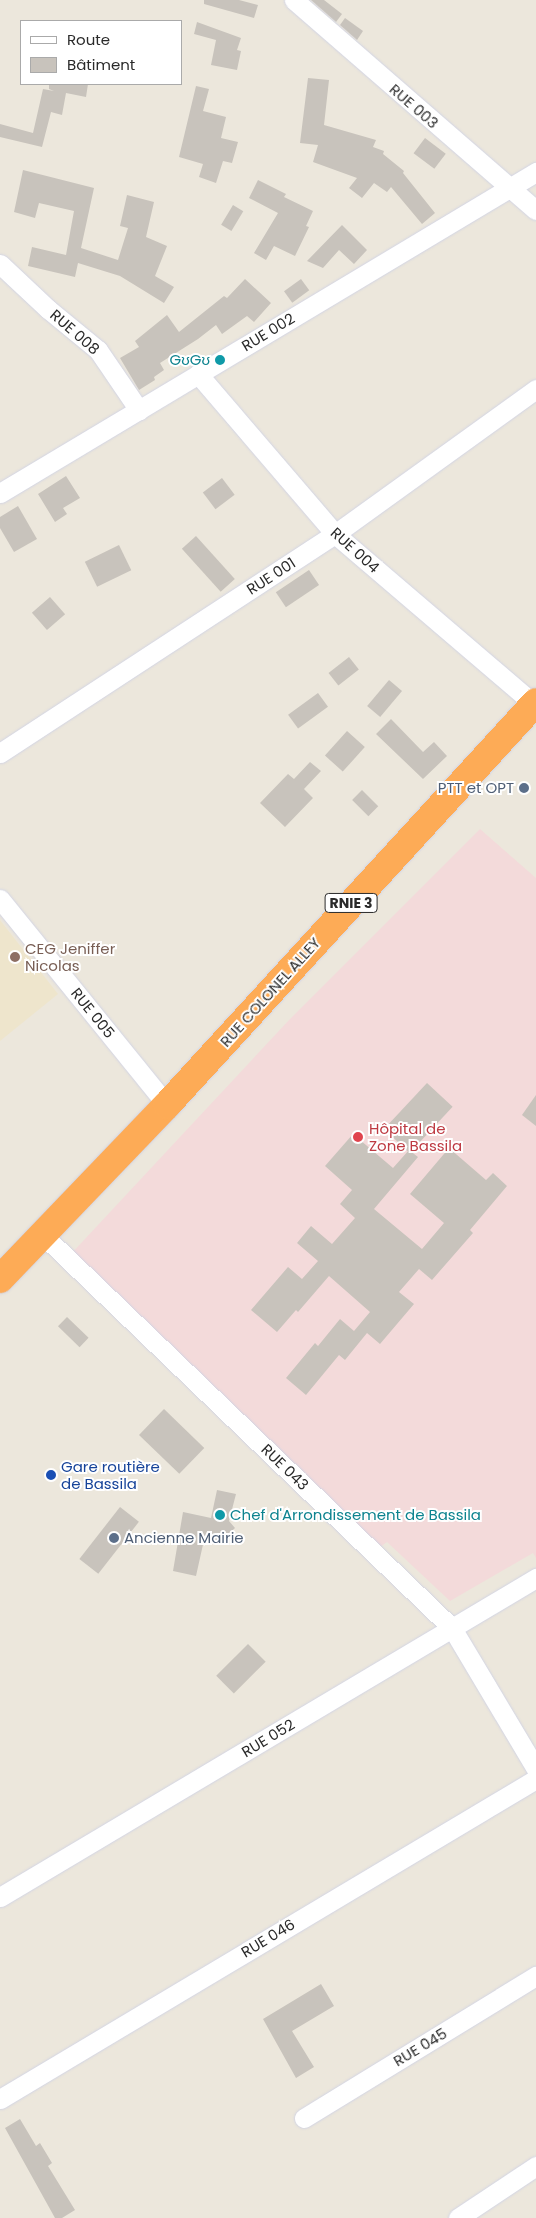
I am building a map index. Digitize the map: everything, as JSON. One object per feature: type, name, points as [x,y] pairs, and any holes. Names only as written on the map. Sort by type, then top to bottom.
[{"type":"highway","name":"RUE COLONEL ALLEY","points":[[0,1279],[167,1105],[535,703]]},
{"type":"street","name":"RUE 003","points":[[294,0],[536,210]]},
{"type":"street","name":"RUE 002","points":[[0,493],[536,172]]},
{"type":"street","name":"RUE 008","points":[[0,264],[48,310],[98,350],[139,410]]},
{"type":"street","name":"RUE 004","points":[[198,374],[335,534],[535,703]]},
{"type":"street","name":"RUE 001","points":[[0,753],[335,534],[536,389]]},
{"type":"street","name":"RUE 005","points":[[0,899],[167,1105]]},
{"type":"street","name":"RUE 043","points":[[43,1235],[452,1628],[536,1769]]},
{"type":"street","name":"RUE 052","points":[[0,1897],[536,1578]]},
{"type":"street","name":"RUE 046","points":[[0,2099],[536,1779]]},
{"type":"street","name":"RUE 045","points":[[304,2118],[536,1976]]},
{"type":"street","points":[[458,2218],[536,2166]]},
{"type":"shaded area","name":"Hôpital de Zone Bassila","points":[[480,829],[536,878],[536,1558],[533,1553],[450,1601],[387,1542],[380,1547],[70,1255],[290,1019]]},
{"type":"shaded area","name":"CEG Jeniffer Nicolas","points":[[0,920],[58,994],[0,1041]]},
{"type":"building","points":[[204,0],[239,0],[258,5],[254,18],[204,4]]},
{"type":"building","points":[[311,0],[324,0],[342,14],[336,22]]},
{"type":"building","points":[[345,18],[363,31],[357,40],[340,25]]},
{"type":"building","points":[[197,22],[241,38],[237,50],[241,51],[237,70],[211,65],[216,40],[194,34]]},
{"type":"building","points":[[308,78],[329,80],[324,125],[376,140],[373,147],[384,151],[383,154],[404,171],[403,173],[435,213],[422,224],[391,187],[387,192],[374,183],[362,198],[349,188],[357,178],[313,162],[318,145],[300,143]]},
{"type":"building","points":[[49,85],[88,85],[86,97],[66,93],[62,115],[51,112],[42,147],[0,137],[0,124],[33,133],[43,89],[54,91],[49,89]]},
{"type":"building","points":[[196,86],[209,89],[203,111],[226,117],[221,138],[238,142],[232,163],[223,161],[216,183],[199,177],[203,164],[179,157]]},
{"type":"building","points":[[425,138],[446,154],[434,169],[414,153]]},
{"type":"building","points":[[23,170],[94,188],[81,248],[118,260],[128,228],[120,226],[127,195],[154,202],[146,237],[167,246],[155,276],[174,287],[164,303],[120,276],[78,263],[75,277],[28,266],[32,247],[66,255],[74,211],[39,203],[35,218],[14,212]]},
{"type":"building","points":[[258,180],[286,194],[284,197],[313,211],[306,226],[309,227],[295,256],[274,246],[266,260],[254,253],[278,213],[249,198]]},
{"type":"building","points":[[233,205],[243,211],[231,231],[221,225]]},
{"type":"building","points":[[342,225],[367,250],[354,264],[339,250],[323,268],[307,261]]},
{"type":"building","points":[[245,279],[271,303],[254,322],[247,316],[222,334],[216,325],[160,363],[164,370],[154,377],[155,380],[139,390],[120,358],[139,347],[135,341],[167,315],[179,332],[224,296],[227,298]]},
{"type":"building","points":[[301,279],[309,290],[292,303],[284,291]]},
{"type":"building","points":[[66,476],[80,498],[63,508],[67,514],[55,522],[38,494]]},
{"type":"building","points":[[222,478],[235,495],[215,509],[203,492]]},
{"type":"building","points":[[18,506],[37,539],[14,552],[0,528],[0,517]]},
{"type":"building","points":[[196,536],[235,579],[221,592],[182,549]]},
{"type":"building","points":[[119,545],[131,570],[97,587],[85,562]]},
{"type":"building","points":[[309,570],[319,585],[286,607],[276,592]]},
{"type":"building","points":[[50,597],[65,614],[47,630],[32,613]]},
{"type":"building","points":[[349,657],[359,670],[338,686],[329,673]]},
{"type":"building","points":[[389,680],[402,691],[380,717],[367,706]]},
{"type":"building","points":[[318,693],[328,707],[298,729],[288,715]]},
{"type":"building","points":[[391,719],[423,752],[434,742],[447,756],[423,779],[376,734]]},
{"type":"building","points":[[347,731],[365,747],[343,772],[325,756]]},
{"type":"building","points":[[310,762],[321,771],[304,789],[313,798],[285,827],[260,803],[288,774],[294,779]]},
{"type":"building","points":[[362,790],[378,806],[368,816],[352,800]]},
{"type":"building","points":[[427,1083],[453,1107],[410,1153],[384,1129]]},
{"type":"building","points":[[536,1095],[536,1126],[522,1115]]},
{"type":"building","points":[[353,1134],[393,1168],[409,1150],[418,1157],[374,1209],[422,1249],[444,1223],[410,1194],[449,1148],[486,1180],[493,1173],[507,1186],[470,1230],[473,1233],[432,1280],[419,1269],[399,1292],[414,1304],[380,1344],[367,1333],[345,1360],[339,1355],[306,1395],[286,1378],[315,1343],[318,1346],[340,1319],[354,1331],[370,1312],[329,1276],[298,1312],[296,1310],[277,1332],[251,1310],[288,1267],[302,1279],[318,1261],[297,1243],[311,1226],[332,1244],[355,1218],[340,1204],[352,1190],[325,1166]]},
{"type":"building","points":[[67,1317],[89,1338],[80,1347],[58,1326]]},
{"type":"building","points":[[164,1409],[204,1448],[179,1474],[139,1435]]},
{"type":"building","name":"Chef d'Arrondissement de Bassila","points":[[217,1490],[236,1494],[229,1521],[235,1528],[219,1543],[204,1540],[196,1576],[173,1571],[183,1512],[211,1518]]},
{"type":"building","points":[[120,1507],[139,1522],[98,1574],[79,1559]]},
{"type":"building","points":[[248,1644],[266,1662],[234,1693],[216,1676]]},
{"type":"building","points":[[321,1984],[334,2006],[292,2031],[314,2067],[296,2078],[263,2019]]},
{"type":"building","points":[[20,2119],[36,2146],[40,2143],[52,2163],[48,2166],[75,2210],[62,2218],[55,2218],[5,2128]]},
{"type":"place","name":"GʊGʊ","points":[[220,360]]},
{"type":"place","name":"PTT et OPT","points":[[524,788]]},
{"type":"place","name":"CEG Jeniffer Nicolas","points":[[15,957]]},
{"type":"place","name":"Hôpital de Zone Bassila","points":[[358,1137]]},
{"type":"place","name":"Gare routière de Bassila","points":[[51,1475]]},
{"type":"place","name":"Chef d'Arrondissement de Bassila","points":[[220,1515]]},
{"type":"place","name":"Ancienne Mairie","points":[[114,1538]]}]
